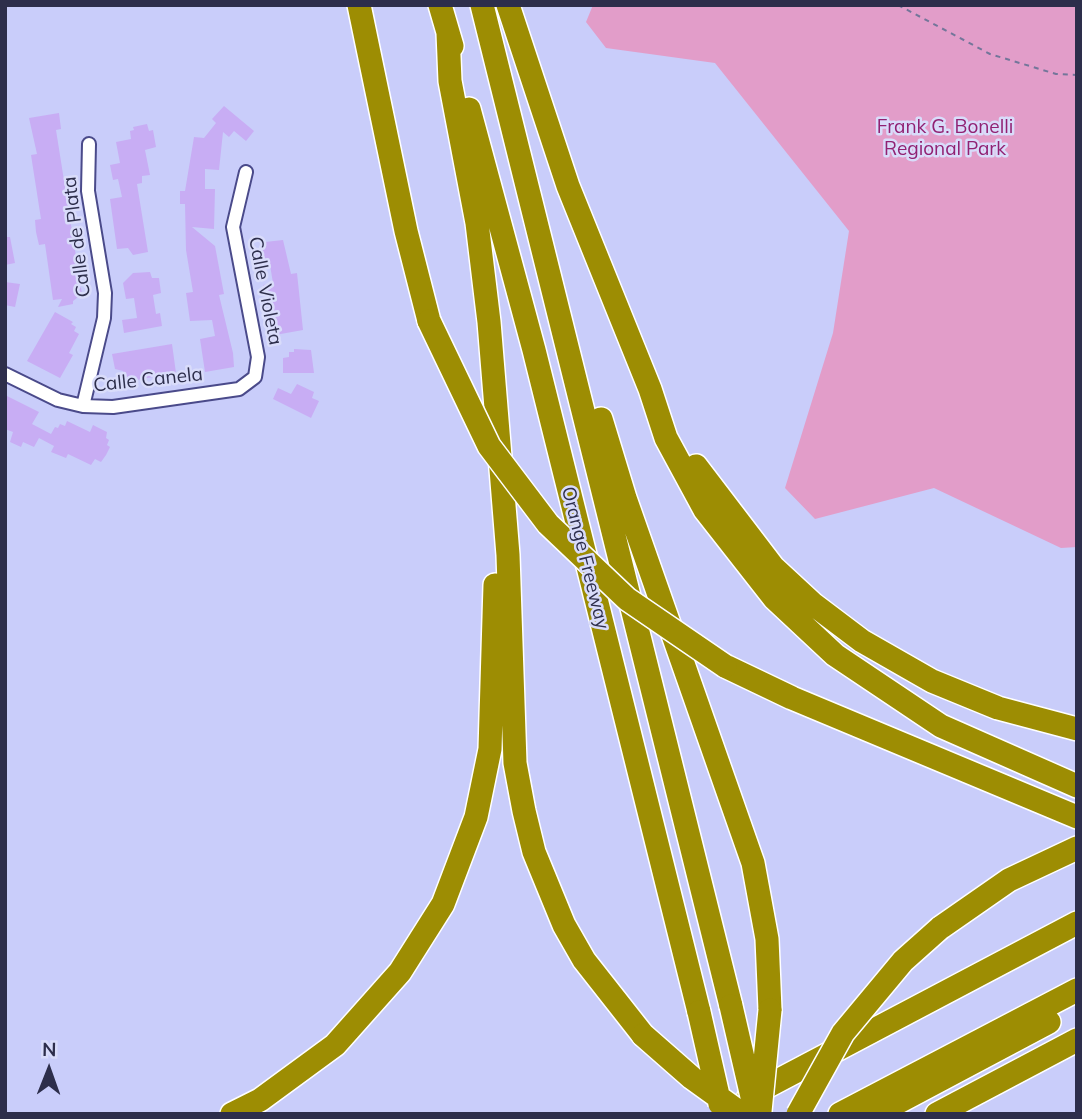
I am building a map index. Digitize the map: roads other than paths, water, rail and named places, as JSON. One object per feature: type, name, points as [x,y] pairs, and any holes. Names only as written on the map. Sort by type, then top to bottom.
[{"type":"highway","points":[[359,5],[406,231],[429,321],[489,446],[548,524],[627,599],[725,666],[792,698],[1077,817]]},
{"type":"highway","name":"Orange Freeway","points":[[440,5],[534,350],[723,1114]]},
{"type":"highway","name":"Orange Freeway","points":[[482,5],[546,253],[758,1114]]},
{"type":"highway","points":[[508,5],[568,186],[667,438],[705,510],[774,598],[835,655],[941,726],[1077,786]]},
{"type":"highway","points":[[448,33],[450,81],[477,223],[489,322],[508,555],[515,763],[534,852],[564,925],[584,960],[643,1035],[692,1079],[741,1114]]},
{"type":"highway","points":[[546,253],[596,399],[625,498],[753,863],[767,939],[770,1010],[768,1056],[758,1114]]},
{"type":"highway","points":[[650,389],[720,501],[773,567],[813,604],[862,640],[932,681],[998,708],[1077,729]]},
{"type":"highway","points":[[232,1114],[260,1100],[335,1045],[400,972],[443,904],[476,817],[490,749],[496,559],[503,516]]},
{"type":"highway","points":[[798,1114],[843,1032],[903,961],[940,928],[1009,880],[1077,848]]},
{"type":"highway","points":[[715,1114],[1077,923]]},
{"type":"highway","points":[[840,1114],[1077,990]]},
{"type":"highway","points":[[876,1114],[1077,1008]]},
{"type":"highway","points":[[937,1114],[1077,1040]]},
{"type":"street","name":"Calle de Plata","points":[[83,406],[104,318],[104,293],[88,191],[89,144]]},
{"type":"street","name":"Calle Violeta","points":[[246,172],[233,227],[258,357],[255,377]]},
{"type":"street","name":"Calle Canela","points":[[5,374],[58,400],[83,406],[113,407],[239,389],[255,377]]},
{"type":"park label","name":"Frank G. Bonelli Regional Park","points":[[945,138]]}]
